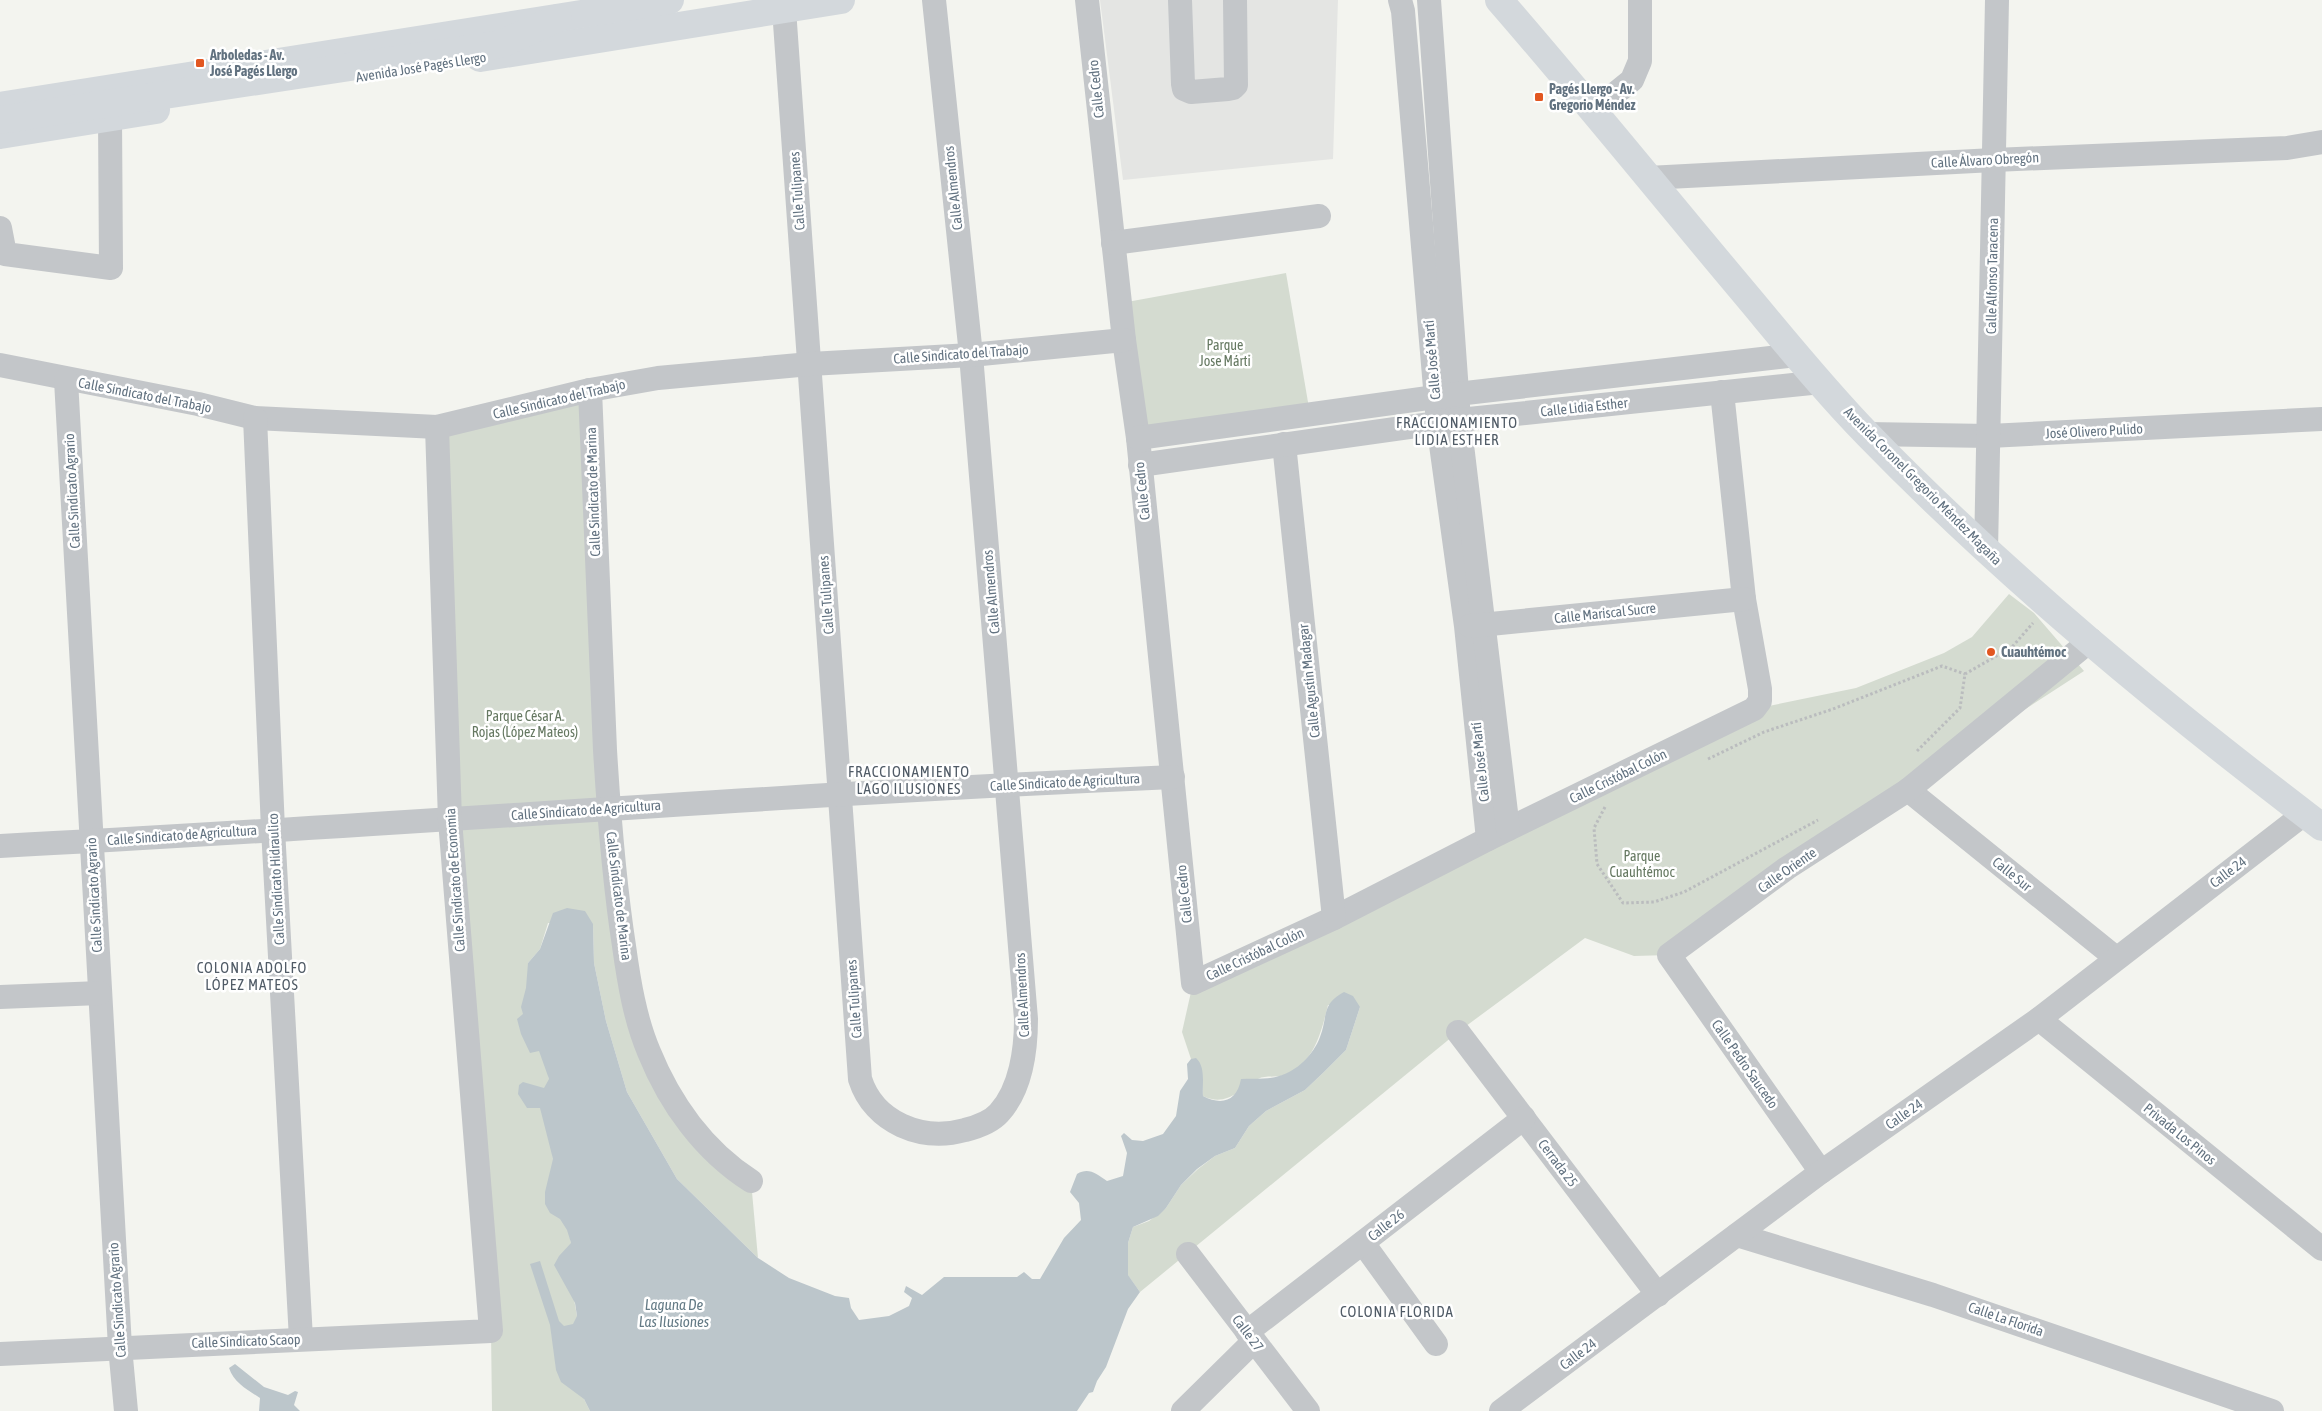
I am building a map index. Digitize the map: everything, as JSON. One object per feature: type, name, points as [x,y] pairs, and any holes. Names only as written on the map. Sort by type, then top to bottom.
[{"type":"main road","name":"Avenida José Pagés Llergo","points":[[0,106],[568,8],[670,0]]},
{"type":"main road","name":"Avenida José Pagés Llergo","points":[[0,135],[841,0]]},
{"type":"main road","name":"Avenida Coronel Gregorio Méndez Magaña","points":[[1499,0],[1595,110],[1648,178],[1796,355],[1867,434],[1986,551],[2196,730],[2313,821]]},
{"type":"main road","points":[[0,120],[501,44],[568,8]]},
{"type":"street","name":"Calle Almendros","points":[[934,0],[971,355],[1026,1019],[1023,1058],[1011,1092],[998,1114],[974,1127],[938,1135]]},
{"type":"street","name":"Calle Cedro","points":[[1087,0],[1124,340],[1138,438],[1193,983]]},
{"type":"street","points":[[1180,0],[1183,84],[1184,89],[1191,92],[1228,89],[1236,85],[1235,0]]},
{"type":"street","name":"Calle José Martí","points":[[1400,0],[1403,11],[1448,421],[1475,625],[1498,834]]},
{"type":"street","name":"Calle José Martí","points":[[1428,0],[1446,396]]},
{"type":"street","points":[[1595,110],[1632,80],[1640,61],[1640,0]]},
{"type":"street","name":"Calle Alfonso Taracena","points":[[1986,551],[1990,436],[1997,0]]},
{"type":"street","points":[[568,8],[571,43]]},
{"type":"street","name":"Calle Tulipanes","points":[[784,9],[860,1079],[868,1096],[888,1119],[909,1129],[938,1135]]},
{"type":"street","points":[[0,228],[5,254],[111,268],[110,117]]},
{"type":"street","name":"Calle Álvaro Obregón","points":[[1648,178],[1994,160],[2287,148],[2322,142]]},
{"type":"street","points":[[1113,243],[1319,216]]},
{"type":"street","name":"Calle Sindicato del Trabajo","points":[[0,365],[66,380],[198,404],[255,418],[437,427],[590,390],[667,377],[810,364],[971,355],[1124,340]]},
{"type":"street","name":"Calle Lidia Esther","points":[[1138,438],[1446,396],[1796,355]]},
{"type":"street","name":"Calle Sindicato Agrario","points":[[66,380],[120,1347],[126,1411]]},
{"type":"street","name":"Calle Lidia Esther","points":[[1140,465],[1448,421],[1821,382]]},
{"type":"street","name":"Calle Sindicato de Marina","points":[[590,390],[608,808],[613,867],[625,954],[636,1011],[648,1051],[665,1086],[692,1127],[719,1157],[751,1181]]},
{"type":"street","name":"Calle Cristóbal Colón","points":[[1193,983],[1334,918],[1498,834],[1754,709],[1760,701],[1760,689],[1744,599],[1722,392]]},
{"type":"street","name":"Calle Sindicato Hidraulico","points":[[255,418],[273,829],[301,1339]]},
{"type":"street","name":"José Olivero Pulido","points":[[1867,434],[1990,436],[2322,419]]},
{"type":"street","name":"Calle Sindicato de Economia","points":[[437,427],[450,820],[491,1331]]},
{"type":"street","name":"Calle Agustín Madagar","points":[[1284,444],[1334,918]]},
{"type":"street","name":"Calle Mariscal Sucre","points":[[1475,625],[1744,599]]},
{"type":"street","name":"Calle Oriente","points":[[1669,955],[1787,868],[1908,790],[2091,640]]},
{"type":"street","name":"Calle Sindicato de Agricultura","points":[[0,846],[450,820],[608,808],[1008,784],[1173,777]]},
{"type":"street","name":"Calle Sur","points":[[1908,790],[2116,958]]},
{"type":"street","name":"Calle 24","points":[[1501,1411],[1821,1172],[2038,1019],[2116,958],[2313,821]]},
{"type":"street","name":"Calle Pedro Saucedo","points":[[1669,955],[1821,1172]]},
{"type":"street","points":[[0,997],[100,993]]},
{"type":"street","name":"Privada Los Pinos","points":[[2038,1019],[2322,1249]]},
{"type":"street","name":"Cerrada 25","points":[[1458,1032],[1658,1295]]},
{"type":"street","name":"Calle 26","points":[[1183,1411],[1251,1336],[1363,1243],[1524,1118]]},
{"type":"street","name":"Calle La Florida","points":[[1737,1236],[1933,1295],[2272,1411]]},
{"type":"street","points":[[1363,1243],[1436,1344]]},
{"type":"street","name":"Calle 27","points":[[1188,1254],[1308,1411]]},
{"type":"street","name":"Calle Sindicato Scaop","points":[[0,1354],[491,1331]]},
{"type":"path","points":[[1702,761],[1764,732],[1833,709],[1942,666],[1965,674],[2012,647],[2049,605]]},
{"type":"path","points":[[1916,753],[1960,708],[1965,674]]},
{"type":"path","points":[[1613,804],[1604,808],[1594,828],[1597,864],[1623,903],[1654,902],[1684,892],[1822,817]]},
{"type":"shaded area","points":[[1100,0],[1338,0],[1333,159],[1123,180]]},
{"type":"green space","name":"Parque Jose Márti","points":[[1286,273],[1309,408],[1145,435],[1127,302]]},
{"type":"green space","name":"Parque César A. Rojas (López Mateos)","points":[[590,390],[608,808],[653,1063],[751,1181],[758,1258],[677,1179],[627,1092],[606,1021],[594,963],[593,924],[548,923],[540,949],[528,963],[549,1079],[554,1180],[566,1218],[571,1243],[570,1277],[577,1316],[584,1399],[590,1411],[492,1411],[491,1331],[437,427]]},
{"type":"green space","name":"Parque Cuauhtémoc","points":[[2009,594],[2034,613],[2084,671],[1870,810],[1669,955],[1634,956],[1585,938],[1458,1032],[1140,1292],[1127,1274],[1128,1243],[1133,1227],[1149,1221],[1166,1208],[1181,1185],[1198,1169],[1215,1156],[1235,1148],[1249,1126],[1266,1111],[1305,1090],[1324,1072],[1346,1050],[1360,1007],[1328,1005],[1315,1046],[1303,1063],[1294,1070],[1281,1076],[1258,1079],[1238,1093],[1225,1099],[1211,1099],[1203,1096],[1202,1081],[1195,1059],[1191,1059],[1182,1032],[1193,983],[1754,709],[1856,688],[1944,653],[1972,637]]},
{"type":"water","name":"Laguna De Las Ilusiones","points":[[567,908],[585,911],[593,924],[594,963],[606,1021],[627,1092],[677,1179],[758,1258],[789,1278],[835,1296],[849,1298],[851,1308],[859,1320],[889,1316],[909,1306],[912,1298],[904,1292],[906,1286],[922,1295],[944,1277],[1017,1277],[1024,1272],[1032,1279],[1040,1279],[1064,1238],[1081,1220],[1079,1203],[1070,1192],[1077,1174],[1089,1171],[1107,1181],[1123,1176],[1127,1153],[1121,1136],[1124,1133],[1132,1140],[1143,1141],[1163,1134],[1176,1116],[1180,1091],[1188,1079],[1187,1064],[1191,1059],[1196,1058],[1201,1066],[1203,1096],[1216,1101],[1228,1100],[1236,1092],[1241,1079],[1275,1077],[1292,1071],[1304,1061],[1317,1043],[1328,1006],[1344,992],[1353,996],[1360,1007],[1346,1050],[1324,1072],[1305,1090],[1266,1111],[1249,1126],[1235,1148],[1215,1156],[1197,1169],[1181,1185],[1166,1208],[1158,1216],[1133,1227],[1128,1243],[1128,1275],[1140,1292],[1128,1309],[1106,1367],[1097,1381],[1093,1392],[1089,1393],[1077,1411],[590,1411],[584,1399],[561,1382],[556,1370],[550,1325],[530,1264],[540,1261],[559,1321],[564,1326],[573,1324],[577,1316],[575,1303],[554,1265],[559,1256],[571,1243],[567,1230],[560,1219],[550,1213],[545,1204],[545,1192],[553,1159],[540,1108],[527,1108],[518,1094],[519,1085],[523,1082],[544,1088],[549,1079],[539,1051],[530,1053],[521,1034],[517,1019],[523,1014],[521,1007],[526,988],[528,963],[540,949],[553,913]]},
{"type":"water","points":[[235,1364],[264,1387],[288,1395],[295,1391],[298,1392],[294,1405],[300,1411],[259,1411],[260,1398],[242,1386],[231,1373],[229,1368]]},
{"type":"place","name":"Arboledas - Av. José Pagés Llergo","points":[[200,63]]},
{"type":"place","name":"Pagés Llergo - Av. Gregorio Méndez","points":[[1539,97]]},
{"type":"place","name":"Cuauhtémoc","points":[[1991,652]]},
{"type":"district","name":"FRACCIONAMIENTO LIDIA ESTHER","points":[[1457,432]]},
{"type":"district","name":"FRACCIONAMIENTO LAGO ILUSIONES","points":[[909,780]]},
{"type":"district","name":"COLONIA ADOLFO LÓPEZ MATEOS","points":[[252,976]]},
{"type":"district","name":"COLONIA FLORIDA","points":[[1397,1312]]}]
